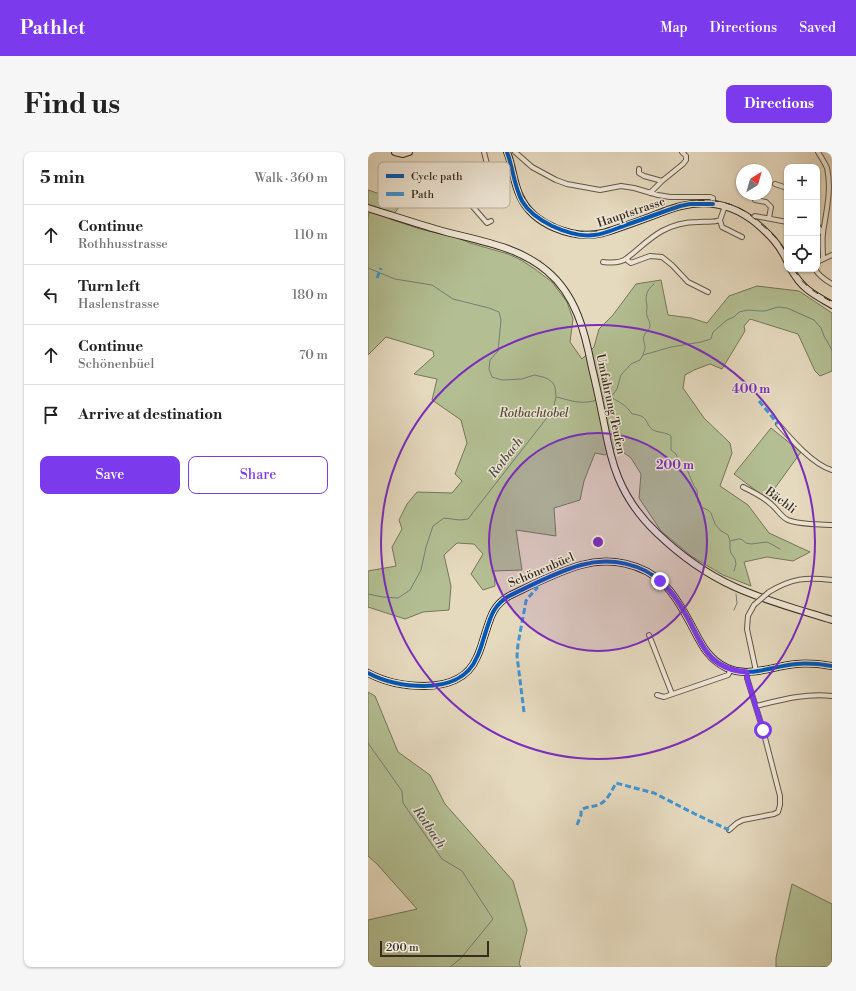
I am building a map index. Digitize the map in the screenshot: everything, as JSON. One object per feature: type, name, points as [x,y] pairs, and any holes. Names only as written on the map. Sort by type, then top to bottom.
[{"type":"street","points":[[395,152],[403,154],[409,152]]},
{"type":"street","points":[[484,152],[486,162]]},
{"type":"street","name":"Hauptstrasse","points":[[508,152],[518,192],[523,203],[533,215],[545,223],[571,233],[584,235],[599,234],[680,206],[690,204],[713,204],[739,211],[751,219],[776,242],[784,256]]},
{"type":"street","points":[[515,152],[532,167],[556,180],[568,184],[600,190],[621,186],[670,197],[710,197],[713,198],[713,204]]},
{"type":"street","points":[[650,193],[683,164],[686,160],[686,156],[682,152]]},
{"type":"street","points":[[818,152],[829,172],[830,190],[823,234],[823,259]]},
{"type":"street","points":[[639,169],[639,173],[644,176],[662,181]]},
{"type":"street","points":[[775,184],[784,187]]},
{"type":"street","points":[[755,200],[766,202],[771,207],[769,218]]},
{"type":"street","points":[[725,206],[720,220],[722,227],[742,237]]},
{"type":"street","name":"Umfahrung Teufen","points":[[368,208],[414,223],[497,245],[534,261],[547,270],[558,281],[568,295],[584,333],[610,450],[618,477],[632,505],[663,539],[690,561],[712,575],[746,591],[777,603],[832,620]]},
{"type":"street","points":[[475,208],[487,222],[491,221]]},
{"type":"street","points":[[751,219],[755,216],[784,221]]},
{"type":"street","points":[[603,262],[615,262],[627,258],[654,236],[672,226],[690,222],[715,222],[720,220]]},
{"type":"street","points":[[820,230],[823,234]]},
{"type":"street","points":[[820,260],[832,255]]},
{"type":"street","points":[[627,258],[631,263],[650,256],[662,257],[688,282],[708,292]]},
{"type":"street","points":[[793,272],[804,288],[832,305]]},
{"type":"street","points":[[816,272],[832,284]]},
{"type":"street","points":[[778,424],[816,462],[832,470]]},
{"type":"street","name":"Bächli","points":[[743,487],[763,498],[787,520],[805,524],[832,525]]},
{"type":"street","name":"Schönenbüel","points":[[368,673],[392,682],[414,686],[446,684],[463,676],[469,671],[478,657],[490,617],[500,601],[571,568],[606,561],[636,567],[649,573],[664,584],[682,609],[705,651],[720,665],[731,670]]},
{"type":"street","points":[[756,671],[747,629],[748,616],[754,605],[769,592],[787,582],[818,578],[832,580]]},
{"type":"street","points":[[649,635],[672,694]]},
{"type":"street","points":[[657,695],[664,697],[728,675],[731,670],[747,672],[797,664],[832,666]]},
{"type":"street","points":[[729,830],[736,823],[743,820],[774,814],[778,812],[780,805],[780,796],[763,730],[747,678],[747,672]]},
{"type":"street","points":[[756,706],[794,697],[812,695],[832,696]]},
{"type":"green space","name":"Rotbachtobel","points":[[368,190],[378,193],[378,208],[398,208],[390,219],[420,229],[459,238],[470,243],[508,254],[521,260],[552,282],[567,302],[573,319],[570,342],[582,359],[594,347],[599,329],[613,315],[636,284],[661,280],[668,315],[691,318],[707,323],[729,296],[757,286],[799,291],[832,313],[832,371],[820,376],[815,371],[798,334],[750,319],[744,326],[745,331],[722,369],[710,364],[694,370],[685,375],[683,388],[704,418],[730,443],[732,453],[720,486],[748,505],[769,533],[810,552],[793,561],[767,557],[744,562],[751,586],[723,575],[691,556],[661,531],[639,498],[641,474],[631,458],[616,447],[605,455],[595,453],[584,481],[580,500],[554,508],[556,536],[516,530],[522,570],[494,571],[495,586],[483,590],[471,574],[483,554],[474,544],[457,543],[444,555],[451,586],[449,610],[423,612],[405,619],[368,607],[368,571],[396,566],[392,547],[402,529],[399,520],[407,504],[417,492],[452,493],[462,481],[455,474],[467,443],[461,420],[432,400],[437,379],[414,374],[434,356],[433,351],[386,337],[368,355]]},
{"type":"green space","points":[[771,428],[801,452],[767,499],[734,474]]},
{"type":"green space","points":[[368,692],[375,696],[398,752],[430,775],[445,804],[513,881],[527,930],[519,964],[521,967],[368,967],[368,920],[417,909],[368,856]]},
{"type":"green space","points":[[792,884],[832,904],[832,967],[776,967],[776,958]]},
{"type":"waterway","name":"Rotbach","points":[[368,268],[395,279],[432,285],[453,299],[499,312],[501,320],[498,351],[490,360],[489,369],[492,377],[502,380],[522,379],[534,375],[543,377],[553,383],[556,397],[553,410],[468,519],[460,520],[444,518],[433,526],[426,547],[421,570],[410,590],[398,598],[368,594]]},
{"type":"waterway","points":[[643,354],[645,349],[644,336],[650,325],[647,315],[646,297],[649,289],[654,284]]},
{"type":"waterway","points":[[602,399],[611,397],[617,389],[621,375],[631,364],[640,360],[643,355],[671,347],[711,339],[713,332],[727,320],[734,317],[739,312],[748,310],[765,311],[778,307],[787,308],[814,320],[821,328],[832,350]]},
{"type":"waterway","points":[[557,397],[582,402],[597,400]]},
{"type":"waterway","points":[[612,398],[623,404],[632,414],[643,417],[653,430],[671,436],[671,450],[676,454],[679,462],[686,467],[697,490],[698,502],[701,507],[711,513],[715,524],[720,530],[728,535],[730,541],[741,539],[746,543],[751,544],[767,542],[780,549]]},
{"type":"waterway","points":[[730,541],[731,553],[736,564],[734,571]]},
{"type":"waterway","points":[[734,610],[737,603],[736,594]]},
{"type":"waterway","name":"Rotbach","points":[[368,743],[402,791],[403,803],[442,859],[462,871],[493,919],[461,958],[450,967]]},
{"type":"waterway","points":[[821,967],[831,967]]},
{"type":"railway","points":[[510,152],[514,162],[520,189],[527,202],[532,209],[542,217],[560,226],[573,230],[596,232],[680,203],[711,201],[727,203],[741,209],[776,238],[784,250]]},
{"type":"railway","points":[[796,272],[806,285],[832,302]]},
{"type":"marked path","points":[[377,278],[381,268]]},
{"type":"marked path","points":[[759,401],[778,424]]},
{"type":"marked path","points":[[524,712],[517,656],[518,644],[526,601],[537,588],[536,583]]},
{"type":"marked path","points":[[577,825],[581,815],[581,810],[603,802],[610,795],[616,783],[654,793],[729,830]]},
{"type":"cycle path","points":[[507,152],[517,189],[522,201],[531,213],[543,221],[572,234],[598,234],[680,206],[690,204],[713,204]]},
{"type":"cycle path","points":[[368,673],[388,681],[417,686],[440,685],[455,680],[462,676],[473,665],[480,651],[492,615],[496,607],[504,599],[562,571],[581,565],[603,562],[614,562],[636,567],[646,571],[664,584],[677,600],[703,647],[713,659],[727,668],[735,671],[752,672],[796,664],[832,666]]},
{"type":"route","points":[[660,581],[677,600],[708,655],[720,665],[731,670],[747,672],[747,678],[763,730]]}]
